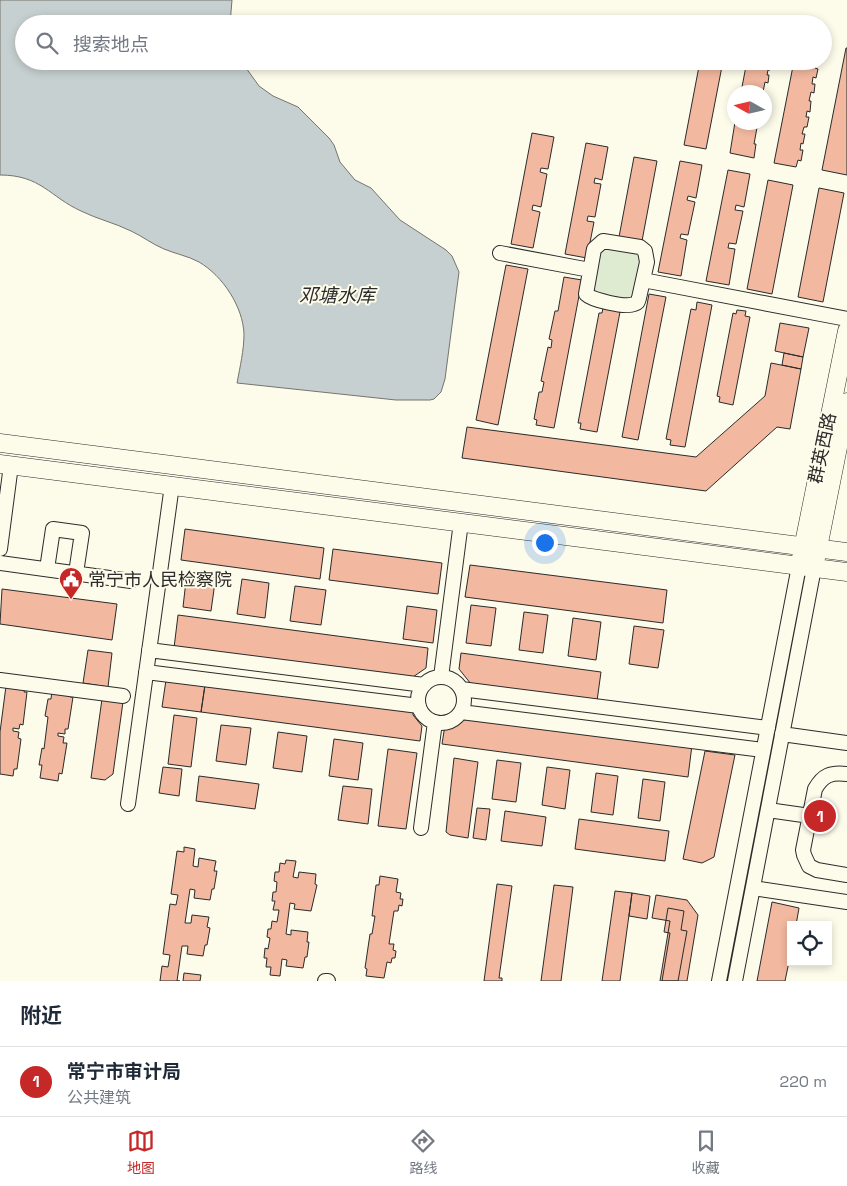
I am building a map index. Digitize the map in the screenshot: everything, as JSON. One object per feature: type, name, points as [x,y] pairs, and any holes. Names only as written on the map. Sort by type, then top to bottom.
[{"type":"main road","name":"群英西路","points":[[810,547],[847,330]]},
{"type":"main road","name":"群英西路","points":[[810,547],[844,433],[847,402]]},
{"type":"main road","points":[[0,443],[847,552]]},
{"type":"main road","points":[[6,464],[847,572]]},
{"type":"main road","points":[[807,567],[810,547]]},
{"type":"street","points":[[603,241],[640,247],[646,251],[647,256],[643,280],[637,302],[626,305],[590,298],[586,294],[590,270],[594,248],[603,241]]},
{"type":"street","points":[[500,253],[590,270]]},
{"type":"street","points":[[643,280],[847,319]]},
{"type":"street","points":[[0,549],[6,464]]},
{"type":"street","points":[[128,804],[172,485]]},
{"type":"street","points":[[441,677],[461,522]]},
{"type":"street","points":[[48,569],[53,529],[82,533],[76,573]]},
{"type":"street","points":[[0,563],[131,581]]},
{"type":"street","points":[[719,981],[763,750],[807,567]]},
{"type":"street","points":[[735,981],[782,734],[807,567]]},
{"type":"street","points":[[149,650],[424,685]]},
{"type":"street","points":[[146,672],[419,706]]},
{"type":"street","points":[[441,677],[452,681],[461,689],[463,697],[461,712],[447,722],[435,722],[425,716],[419,706],[419,695],[424,685],[435,678],[441,677]]},
{"type":"street","points":[[0,680],[123,696]]},
{"type":"street","points":[[461,689],[768,728]]},
{"type":"street","points":[[461,712],[763,750]]},
{"type":"street","points":[[422,828],[435,722]]},
{"type":"street","points":[[782,734],[847,743]]},
{"type":"street","points":[[847,774],[835,772],[819,782],[815,789],[803,850],[809,866],[817,870],[847,875]]},
{"type":"street","points":[[768,810],[810,816]]},
{"type":"street","points":[[753,888],[847,902]]},
{"type":"green space","points":[[604,247],[640,254],[633,298],[627,299],[593,293],[600,252]]},
{"type":"water","name":"邓塘水库","points":[[0,0],[232,0],[231,15],[15,15],[15,70],[247,70],[259,86],[273,96],[298,107],[329,138],[334,145],[340,162],[355,180],[371,188],[400,220],[446,250],[452,256],[459,272],[445,379],[441,392],[434,399],[430,400],[396,400],[237,383],[242,358],[243,324],[236,303],[216,275],[195,260],[168,251],[125,228],[81,211],[35,183],[14,176],[0,175]]},
{"type":"building","points":[[847,48],[847,175],[822,170]]},
{"type":"building","points":[[698,70],[721,70],[706,149],[684,145]]},
{"type":"building","points":[[745,70],[768,70],[768,83],[765,82],[764,85],[742,85]]},
{"type":"building","points":[[792,70],[818,70],[816,78],[813,77],[812,84],[815,84],[814,93],[811,92],[809,101],[811,101],[810,112],[807,111],[806,117],[809,117],[807,127],[804,127],[802,134],[805,134],[803,144],[801,143],[800,150],[803,150],[801,161],[798,160],[796,167],[774,163]]},
{"type":"building","points":[[734,130],[757,130],[754,158],[730,153]]},
{"type":"building","points":[[532,133],[554,137],[548,169],[541,168],[540,172],[547,174],[541,207],[533,205],[532,210],[540,212],[533,248],[511,244]]},
{"type":"building","points":[[586,143],[608,147],[602,180],[595,178],[594,183],[601,184],[595,217],[588,216],[587,221],[594,222],[587,258],[565,254]]},
{"type":"building","points":[[634,157],[657,161],[642,241],[619,237]]},
{"type":"building","points":[[680,161],[702,165],[696,198],[688,196],[687,200],[695,202],[688,235],[681,234],[680,238],[687,240],[681,276],[658,272]]},
{"type":"building","points":[[728,170],[750,174],[744,207],[736,205],[735,210],[743,211],[736,244],[729,243],[728,248],[735,249],[729,285],[706,281]]},
{"type":"building","points":[[768,180],[793,185],[772,294],[747,289]]},
{"type":"building","points":[[819,188],[844,193],[823,302],[798,297]]},
{"type":"building","points":[[506,265],[528,269],[498,425],[476,420]]},
{"type":"building","points":[[564,277],[582,280],[554,428],[536,425],[537,420],[534,419],[539,392],[542,392],[544,382],[541,381],[548,347],[551,348],[552,340],[549,339],[555,311],[558,311]]},
{"type":"building","points":[[649,294],[666,297],[638,440],[622,437]]},
{"type":"building","points":[[697,302],[712,305],[685,447],[670,445],[671,440],[666,439],[691,309],[696,310]]},
{"type":"building","points":[[603,308],[620,312],[597,432],[580,429],[581,423],[578,423],[599,313],[602,313]]},
{"type":"building","points":[[737,310],[746,311],[745,316],[750,317],[733,405],[719,402],[720,397],[717,396],[733,313],[736,314]]},
{"type":"building","points":[[780,323],[809,328],[803,357],[775,351]]},
{"type":"building","points":[[784,353],[803,357],[801,369],[782,365]]},
{"type":"building","points":[[771,363],[801,369],[790,429],[777,427],[706,491],[462,458],[467,427],[696,457],[765,396]]},
{"type":"building","points":[[185,529],[324,548],[320,579],[181,560]]},
{"type":"building","points":[[333,549],[442,563],[438,594],[329,580]]},
{"type":"building","points":[[470,565],[667,590],[663,623],[465,597]]},
{"type":"building","points":[[187,572],[216,575],[211,611],[183,607]]},
{"type":"building","points":[[242,579],[269,583],[265,618],[237,614]]},
{"type":"building","points":[[295,586],[326,590],[321,625],[290,621]]},
{"type":"building","points":[[2,589],[117,604],[112,640],[0,624]]},
{"type":"building","points":[[471,605],[496,608],[491,646],[466,643]]},
{"type":"building","points":[[407,606],[437,610],[433,643],[403,639]]},
{"type":"building","points":[[524,612],[548,615],[543,653],[519,650]]},
{"type":"building","points":[[178,615],[428,648],[426,668],[410,679],[174,648]]},
{"type":"building","points":[[573,618],[601,622],[596,660],[568,656]]},
{"type":"building","points":[[634,626],[664,630],[658,668],[629,664]]},
{"type":"building","points":[[88,650],[112,653],[108,687],[83,683]]},
{"type":"building","points":[[461,653],[601,672],[597,701],[471,684],[459,669]]},
{"type":"building","points":[[166,680],[205,685],[201,712],[162,707]]},
{"type":"building","points":[[205,685],[413,712],[413,715],[422,726],[420,741],[201,712]]},
{"type":"building","points":[[6,686],[25,688],[24,692],[27,692],[23,725],[20,724],[19,729],[13,728],[13,731],[19,732],[18,738],[21,739],[17,769],[14,769],[13,776],[0,774],[0,732]]},
{"type":"building","points":[[52,690],[70,693],[70,697],[73,697],[68,729],[65,729],[65,734],[58,733],[58,736],[64,737],[63,743],[67,743],[62,774],[59,773],[58,781],[40,778],[42,765],[39,765],[42,748],[44,749],[48,717],[45,716],[48,699],[51,699]]},
{"type":"building","points":[[102,699],[123,702],[113,774],[105,780],[91,778]]},
{"type":"building","points":[[174,715],[197,718],[191,767],[168,764]]},
{"type":"building","points":[[458,717],[692,745],[688,777],[442,744],[445,725]]},
{"type":"building","points":[[221,725],[251,728],[246,765],[216,761]]},
{"type":"building","points":[[278,732],[307,736],[302,772],[273,768]]},
{"type":"building","points":[[334,739],[363,743],[358,780],[329,776]]},
{"type":"building","points":[[388,749],[417,753],[406,829],[378,826]]},
{"type":"building","points":[[705,751],[735,755],[714,857],[702,863],[683,859]]},
{"type":"building","points":[[454,758],[478,762],[468,838],[450,835],[446,832]]},
{"type":"building","points":[[497,760],[521,763],[516,802],[492,799]]},
{"type":"building","points":[[163,767],[182,769],[179,796],[159,793]]},
{"type":"building","points":[[547,767],[570,770],[565,809],[542,805]]},
{"type":"building","points":[[596,773],[618,776],[613,815],[591,812]]},
{"type":"building","points":[[199,776],[259,784],[255,809],[196,801]]},
{"type":"building","points":[[643,779],[665,782],[660,821],[638,818]]},
{"type":"building","points":[[343,786],[372,789],[368,824],[338,820]]},
{"type":"building","points":[[477,808],[490,809],[486,840],[473,838]]},
{"type":"building","points":[[505,811],[546,817],[542,846],[501,841]]},
{"type":"building","points":[[579,819],[669,831],[665,861],[575,849]]},
{"type":"building","points":[[184,847],[195,849],[193,866],[198,867],[199,858],[216,861],[214,871],[217,871],[210,900],[194,898],[195,890],[190,889],[185,923],[191,923],[192,915],[209,917],[207,927],[210,928],[203,956],[187,954],[188,946],[182,946],[177,981],[160,981],[162,966],[168,967],[170,955],[163,954],[170,904],[176,905],[178,895],[171,894],[177,851],[184,852]]},
{"type":"building","points":[[286,860],[296,861],[293,877],[298,878],[299,872],[316,874],[315,884],[317,885],[311,911],[294,909],[295,904],[290,903],[286,934],[291,935],[291,930],[308,932],[307,957],[305,957],[303,968],[286,966],[287,960],[282,959],[280,976],[270,975],[271,967],[266,967],[267,958],[264,958],[265,948],[268,949],[270,938],[267,937],[268,929],[271,929],[272,921],[277,922],[279,910],[273,910],[275,901],[272,901],[273,892],[276,892],[275,872],[279,872],[280,863],[285,864]]},
{"type":"building","points":[[380,876],[398,879],[396,892],[401,893],[400,899],[403,899],[402,906],[399,905],[398,911],[394,911],[389,944],[394,944],[395,958],[392,958],[391,963],[387,962],[384,978],[366,976],[367,969],[365,968],[370,934],[372,934],[375,916],[372,916],[376,885],[379,885]]},
{"type":"building","points":[[497,884],[512,886],[499,978],[502,978],[502,981],[484,981]]},
{"type":"building","points":[[554,885],[573,887],[561,981],[541,981]]},
{"type":"building","points":[[615,891],[632,893],[620,981],[602,981]]},
{"type":"building","points":[[632,893],[650,896],[647,919],[629,916]]},
{"type":"building","points":[[656,895],[687,900],[698,915],[687,981],[660,981],[670,921],[652,918]]},
{"type":"building","points":[[772,902],[799,908],[797,921],[787,921],[788,966],[785,981],[757,981]]},
{"type":"building","points":[[668,908],[684,911],[681,930],[687,931],[678,981],[662,981],[670,933],[664,932]]},
{"type":"building","points":[[184,973],[201,975],[200,981],[183,981]]},
{"type":"place","name":"常宁市人民检察院","points":[[71,600]]},
{"type":"place","name":"常宁市审计局","points":[[820,816]]}]
